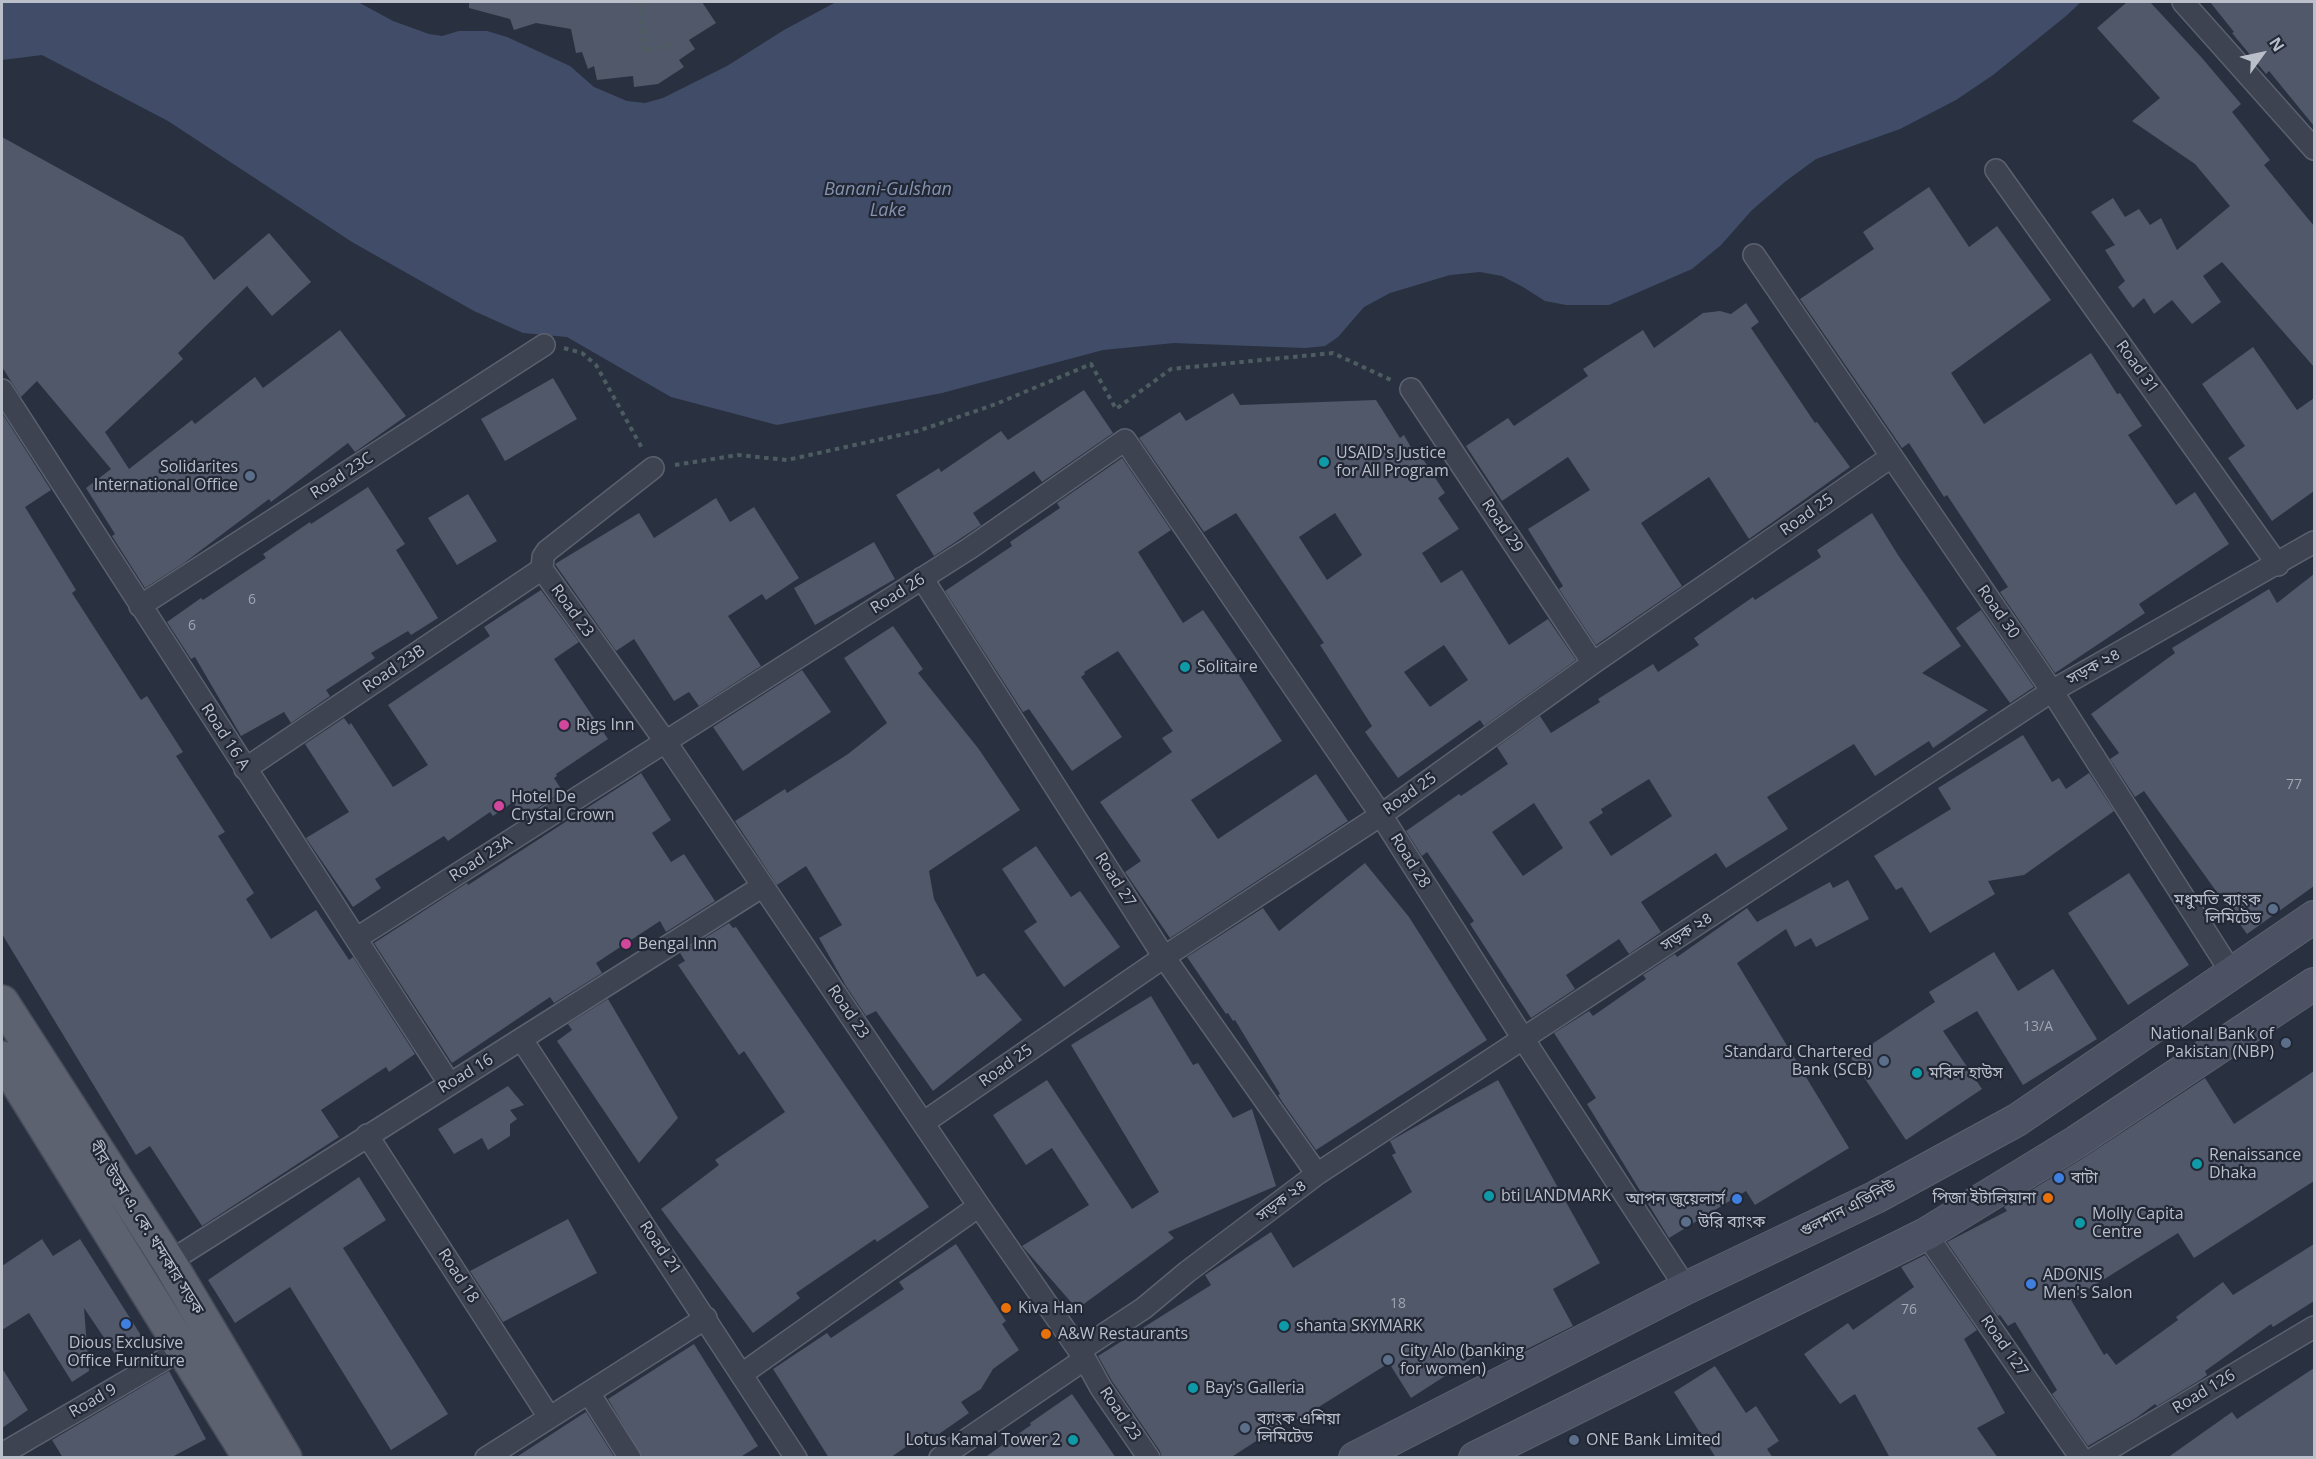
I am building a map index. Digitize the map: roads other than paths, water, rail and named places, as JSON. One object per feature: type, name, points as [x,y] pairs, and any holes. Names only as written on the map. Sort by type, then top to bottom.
[{"type":"main road","name":"গুলশান এভিনিউ","points":[[1355,1458],[1686,1288],[1876,1197],[2017,1120],[2233,975],[2314,917]]},
{"type":"main road","points":[[1475,1458],[1926,1234],[2076,1142],[2314,984]]},
{"type":"main road","name":"বীর উত্তম এ. কে. খন্দকার সড়ক","points":[[2,1002],[169,1262],[285,1458]]},
{"type":"main road","name":"বীর উত্তম এ. কে. খন্দকার সড়ক","points":[[2,1058],[184,1348],[250,1458]]},
{"type":"street","points":[[2184,4],[2314,149]]},
{"type":"street","name":"Road 31","points":[[1996,170],[2278,565]]},
{"type":"street","name":"Road 30","points":[[1754,255],[2052,691],[2233,975]]},
{"type":"street","name":"Road 23C","points":[[140,606],[544,345]]},
{"type":"street","name":"Road 29","points":[[1411,389],[1593,663]]},
{"type":"street","name":"Road 16 A","points":[[4,398],[357,938],[449,1083]]},
{"type":"street","name":"Road 26","points":[[665,741],[970,548],[1125,440]]},
{"type":"street","name":"Road 28","points":[[1125,440],[1381,815],[1686,1288]]},
{"type":"street","name":"Road 25","points":[[923,1124],[1164,957],[1381,815],[1593,663],[1891,458]]},
{"type":"street","points":[[542,569],[543,557],[547,551],[653,468]]},
{"type":"street","name":"সড়ক ২৪","points":[[940,1458],[1082,1355],[1317,1174],[2052,691],[2278,565],[2314,542]]},
{"type":"street","name":"Road 23","points":[[542,569],[665,741],[1082,1355],[1149,1458]]},
{"type":"street","name":"Road 23B","points":[[245,769],[542,569]]},
{"type":"street","name":"Road 27","points":[[922,578],[1164,957],[1317,1174]]},
{"type":"street","name":"Road 23A","points":[[357,938],[665,741]]},
{"type":"street","name":"Road 16","points":[[169,1262],[763,886]]},
{"type":"street","name":"Road 21","points":[[522,1040],[796,1458]]},
{"type":"street","name":"Road 18","points":[[367,1135],[549,1417]]},
{"type":"street","points":[[742,1374],[979,1206]]},
{"type":"street","name":"Road 127","points":[[1926,1234],[2081,1458]]},
{"type":"street","points":[[486,1458],[706,1318]]},
{"type":"street","name":"Road 126","points":[[2094,1458],[2314,1327]]},
{"type":"street","name":"Road 9","points":[[2,1454],[184,1348]]},
{"type":"street","points":[[589,1393],[630,1458]]},
{"type":"water","name":"Banani-Gulshan Lake","points":[[2,2],[358,2],[393,21],[429,34],[442,36],[459,31],[487,31],[507,37],[570,66],[594,87],[627,101],[645,103],[663,98],[727,66],[784,30],[836,2],[2081,2],[1993,75],[1956,100],[1900,129],[1816,159],[1752,210],[1721,245],[1692,269],[1609,305],[1566,305],[1545,301],[1502,276],[1480,272],[1450,275],[1390,293],[1364,307],[1338,337],[1325,346],[1305,348],[1174,343],[1103,350],[942,393],[777,425],[671,397],[567,337],[523,333],[474,311],[352,242],[168,121],[42,55],[2,60]]},
{"type":"place","name":"USAID's Justice for All Program","points":[[1324,462]]},
{"type":"place","name":"Solidarites International Office","points":[[250,476]]},
{"type":"place","name":"Solitaire","points":[[1185,667]]},
{"type":"place","name":"Rigs Inn","points":[[564,725]]},
{"type":"place","name":"Hotel De Crystal Crown","points":[[499,806]]},
{"type":"place","name":"মধুমতি ব্যাংক লিমিটেড","points":[[2273,909]]},
{"type":"place","name":"Bengal Inn","points":[[626,944]]},
{"type":"place","name":"National Bank of Pakistan (NBP)","points":[[2286,1043]]},
{"type":"place","name":"Standard Chartered Bank (SCB)","points":[[1884,1061]]},
{"type":"place","name":"মবিল হাউস","points":[[1917,1073]]},
{"type":"place","name":"Renaissance Dhaka","points":[[2197,1164]]},
{"type":"place","name":"বাটা","points":[[2059,1178]]},
{"type":"place","name":"bti LANDMARK","points":[[1489,1196]]},
{"type":"place","name":"পিজা ইটালিয়ানা","points":[[2048,1198]]},
{"type":"place","name":"আপন জুয়েলার্স","points":[[1737,1199]]},
{"type":"place","name":"উরি ব্যাংক","points":[[1686,1222]]},
{"type":"place","name":"Molly Capita Centre","points":[[2080,1223]]},
{"type":"place","name":"ADONIS Men's Salon","points":[[2031,1284]]},
{"type":"place","name":"Kiva Han","points":[[1006,1308]]},
{"type":"place","name":"Dious Exclusive Office Furniture","points":[[126,1324]]},
{"type":"place","name":"shanta SKYMARK","points":[[1284,1326]]},
{"type":"place","name":"A&W Restaurants","points":[[1046,1334]]},
{"type":"place","name":"City Alo (banking for women)","points":[[1388,1360]]},
{"type":"place","name":"Bay's Galleria","points":[[1193,1388]]},
{"type":"place","name":"ব্যাংক এশিয়া লিমিটেড","points":[[1245,1428]]},
{"type":"place","name":"Lotus Kamal Tower 2","points":[[1073,1440]]},
{"type":"place","name":"ONE Bank Limited","points":[[1574,1440]]}]
